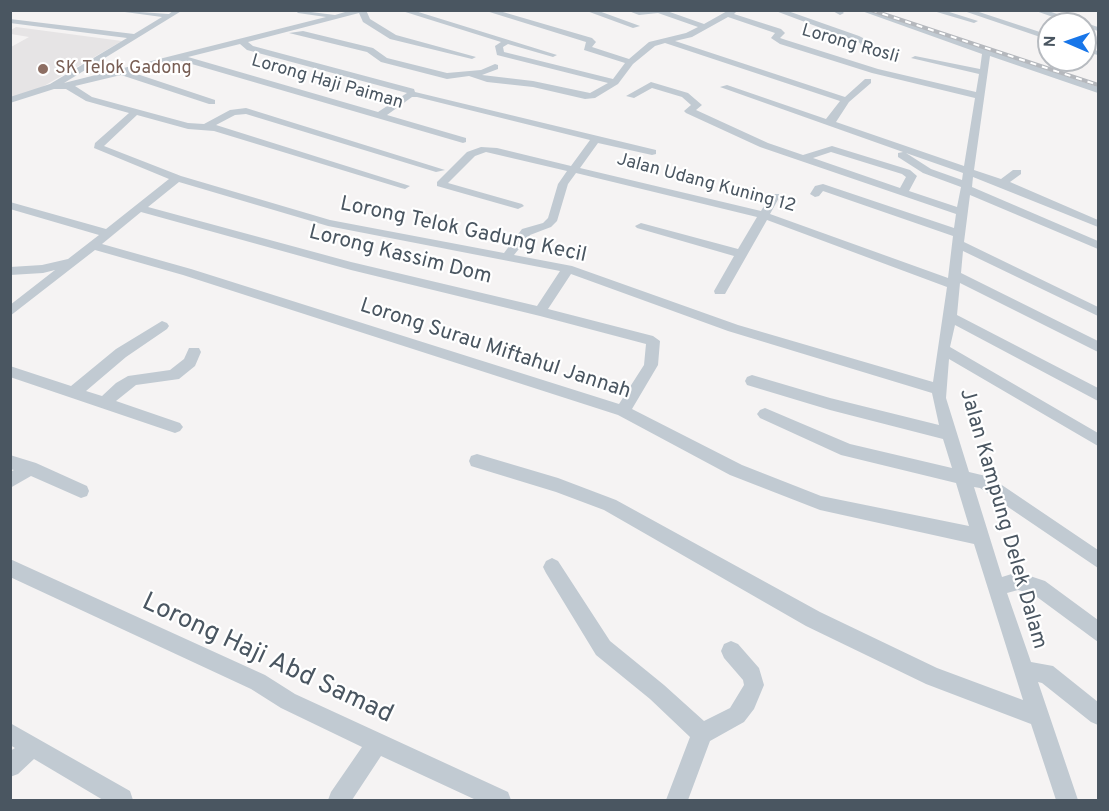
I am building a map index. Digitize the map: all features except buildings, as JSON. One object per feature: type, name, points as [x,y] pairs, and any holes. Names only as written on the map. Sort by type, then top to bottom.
[{"type":"street","points":[[113,10],[170,16]]},
{"type":"street","points":[[10,100],[53,86],[180,10]]},
{"type":"street","points":[[402,10],[553,55]]},
{"type":"street","points":[[486,10],[592,42],[586,47],[630,62]]},
{"type":"street","points":[[587,10],[636,26]]},
{"type":"street","points":[[629,10],[639,13],[658,11],[705,21],[716,20],[731,12]]},
{"type":"street","points":[[776,10],[856,38],[864,42],[866,48],[885,56]]},
{"type":"street","points":[[797,10],[876,42]]},
{"type":"street","points":[[862,10],[1098,90]]},
{"type":"street","points":[[933,10],[946,11],[1011,33]]},
{"type":"street","points":[[964,10],[1037,33]]},
{"type":"street","points":[[298,11],[338,17]]},
{"type":"street","points":[[221,55],[288,30],[362,11],[366,15],[366,20],[393,37],[472,57]]},
{"type":"street","name":"Lorong Rosli","points":[[731,12],[778,31],[781,33],[775,38],[783,42],[875,71],[980,96]]},
{"type":"street","points":[[531,14],[575,28],[568,34]]},
{"type":"street","points":[[23,23],[34,18]]},
{"type":"street","points":[[468,73],[487,79],[533,84],[592,96],[615,82],[630,62],[652,44],[689,35],[705,21]]},
{"type":"street","points":[[10,23],[134,38]]},
{"type":"street","points":[[10,23],[120,34],[134,38]]},
{"type":"street","points":[[70,29],[81,23]]},
{"type":"street","points":[[120,34],[129,29]]},
{"type":"street","points":[[288,30],[370,50],[384,60],[447,76],[490,71],[495,67]]},
{"type":"street","points":[[53,86],[66,86],[180,58],[278,40]]},
{"type":"street","points":[[664,40],[846,100]]},
{"type":"street","points":[[508,41],[498,48],[500,53],[615,82]]},
{"type":"street","points":[[247,45],[411,91]]},
{"type":"street","name":"Jalan Kampung Delek Dalam","points":[[987,51],[982,72],[953,279],[950,317],[943,349],[939,398],[996,588],[1067,801]]},
{"type":"street","name":"Lorong Haji Paiman","points":[[180,58],[464,140]]},
{"type":"street","points":[[915,58],[982,72]]},
{"type":"street","points":[[122,72],[212,102]]},
{"type":"street","points":[[831,123],[831,119],[846,100],[868,81]]},
{"type":"street","points":[[66,86],[89,99],[188,126],[207,127],[405,186]]},
{"type":"street","points":[[631,96],[646,87],[657,86],[695,101],[697,105],[684,114],[803,159],[963,213]]},
{"type":"street","points":[[724,87],[898,148],[970,170],[1098,224]]},
{"type":"street","points":[[380,115],[409,95],[417,94],[652,152]]},
{"type":"street","points":[[207,127],[238,110],[246,111],[440,170]]},
{"type":"street","name":"Lorong Telok Gadung Kecil","points":[[136,111],[99,145],[99,148],[177,178],[357,230],[568,269],[733,328],[939,389]]},
{"type":"street","points":[[507,257],[526,232],[547,225],[553,219],[558,205],[559,192],[596,139]]},
{"type":"street","points":[[898,148],[913,164],[1098,245]]},
{"type":"street","points":[[803,159],[832,149],[906,172],[912,176],[903,193]]},
{"type":"street","name":"Jalan Udang Kuning 12","points":[[518,206],[442,185],[442,182],[471,154],[479,150],[497,151],[764,215],[877,258],[953,279],[1098,347]]},
{"type":"street","points":[[1002,183],[1017,172]]},
{"type":"street","points":[[10,312],[177,178]]},
{"type":"street","points":[[815,194],[819,188],[824,187],[959,239],[1098,312]]},
{"type":"street","points":[[720,291],[775,196]]},
{"type":"street","points":[[10,205],[109,234]]},
{"type":"street","name":"Lorong Kassim Dom","points":[[139,208],[382,274],[540,311],[653,341],[651,365],[623,411]]},
{"type":"street","points":[[641,226],[741,254]]},
{"type":"street","name":"Lorong Surau Miftahul Jannah","points":[[94,246],[187,272],[623,411],[736,470],[820,503],[981,537]]},
{"type":"street","points":[[10,271],[43,269],[75,258]]},
{"type":"street","points":[[10,303],[43,269]]},
{"type":"street","points":[[540,311],[568,269]]},
{"type":"street","points":[[950,317],[1098,395]]},
{"type":"street","points":[[73,393],[122,353],[162,326]]},
{"type":"street","points":[[943,349],[1098,440]]},
{"type":"street","points":[[105,402],[121,387],[133,380],[174,375],[190,362],[194,352]]},
{"type":"street","points":[[10,371],[175,427]]},
{"type":"street","points":[[752,381],[830,404],[950,434]]},
{"type":"street","points":[[765,414],[847,450],[984,482],[1098,560]]},
{"type":"street","points":[[477,461],[610,505],[813,619],[933,677],[1040,717]]},
{"type":"street","points":[[10,462],[30,468],[81,491]]},
{"type":"street","points":[[10,481],[30,468]]},
{"type":"street","name":"Lorong Haji Abd Samad","points":[[10,567],[53,590],[258,682],[288,701],[500,801]]},
{"type":"street","points":[[552,567],[603,648],[657,692],[702,734]]},
{"type":"street","points":[[996,588],[1005,583],[1018,581],[1038,586],[1098,632]]},
{"type":"street","points":[[677,801],[702,734],[737,715],[754,686],[752,675],[731,651]]},
{"type":"street","points":[[1024,670],[1046,673],[1098,715]]},
{"type":"street","points":[[10,733],[122,799]]},
{"type":"street","points":[[339,801],[377,743]]},
{"type":"street","points":[[10,766],[33,746]]},
{"type":"shaded area","name":"SK Telok Gadong","points":[[16,27],[122,41],[37,90],[11,98],[11,47],[29,37],[11,34],[11,30]]},
{"type":"railway","points":[[871,10],[1098,85]]},
{"type":"place","name":"SK Telok Gadong","points":[[43,69]]}]
